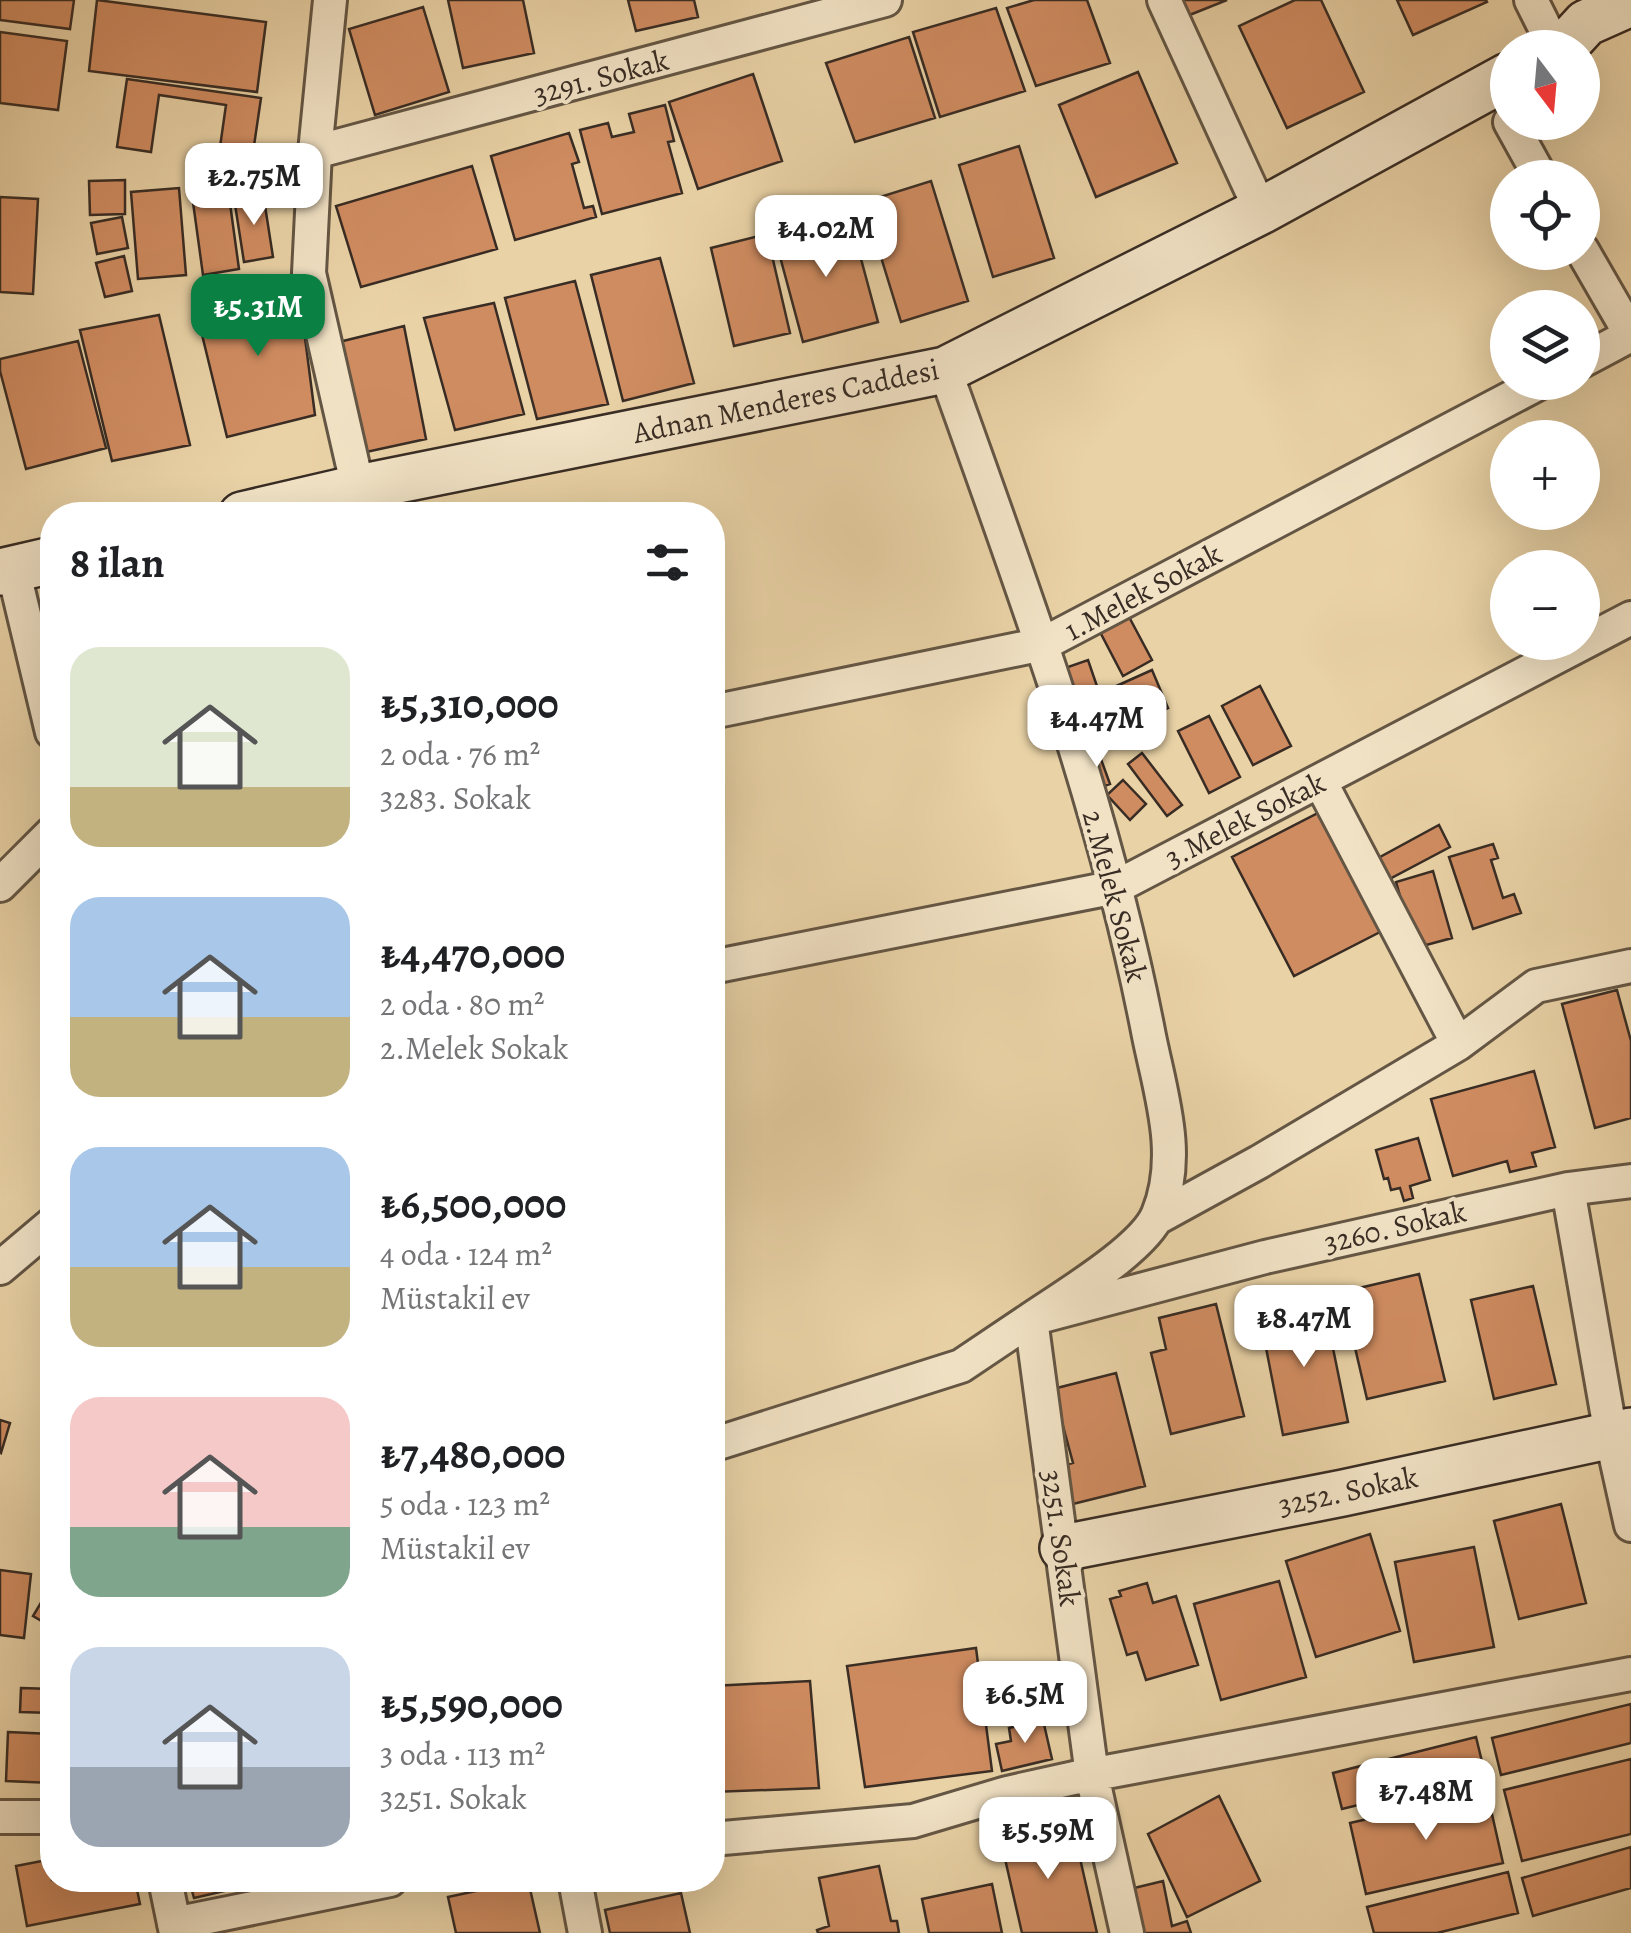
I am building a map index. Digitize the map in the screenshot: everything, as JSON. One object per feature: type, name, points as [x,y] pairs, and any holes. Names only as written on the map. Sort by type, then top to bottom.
[{"type":"main road","points":[[1580,30],[1586,23],[1631,4]]},
{"type":"main road","name":"Adnan Menderes Caddesi","points":[[317,502],[358,488],[945,370],[1261,211],[1490,106]]},
{"type":"main road","name":"3252. Sokak","points":[[1063,1548],[1621,1433]]},
{"type":"street","points":[[330,0],[315,152],[310,273],[358,488]]},
{"type":"street","name":"3291. Sokak","points":[[315,152],[780,14],[885,0]]},
{"type":"street","points":[[1164,0],[1261,211]]},
{"type":"street","points":[[1531,0],[1546,30]]},
{"type":"street","points":[[1594,270],[1631,335],[1600,351]]},
{"type":"street","name":"2.Melek Sokak","points":[[945,370],[1043,644],[1116,887],[1168,1132],[1171,1174],[1156,1218],[1114,1263],[1031,1319]]},
{"type":"street","name":"1.Melek Sokak","points":[[725,709],[1043,644],[1507,400]]},
{"type":"street","points":[[22,567],[40,666]]},
{"type":"street","name":"3.Melek Sokak","points":[[725,964],[1116,887],[1631,618]]},
{"type":"street","points":[[1320,781],[1458,1044]]},
{"type":"street","points":[[0,885],[40,845]]},
{"type":"street","points":[[1156,1218],[1458,1044],[1536,986],[1631,966]]},
{"type":"street","name":"3260. Sokak","points":[[725,1440],[961,1366],[1031,1319],[1264,1256],[1568,1188],[1631,1181]]},
{"type":"street","points":[[1568,1188],[1621,1433],[1631,1525]]},
{"type":"street","points":[[0,1268],[40,1234]]},
{"type":"street","name":"3251. Sokak","points":[[1031,1319],[1092,1775],[1127,1933]]},
{"type":"street","points":[[725,1838],[913,1821],[1007,1793],[1092,1775],[1631,1674]]},
{"type":"street","points":[[0,1817],[40,1817]]},
{"type":"street","points":[[167,1892],[175,1929],[337,1892]]},
{"type":"street","points":[[578,1892],[585,1933]]},
{"type":"building","points":[[0,0],[74,0],[70,29],[0,20]]},
{"type":"building","points":[[97,0],[266,22],[257,92],[89,71]]},
{"type":"building","points":[[448,0],[523,0],[534,53],[463,68]]},
{"type":"building","points":[[628,0],[694,0],[698,17],[636,31]]},
{"type":"building","points":[[1034,0],[1087,0],[1110,63],[1036,86],[1007,8]]},
{"type":"building","points":[[1181,0],[1227,0],[1187,16]]},
{"type":"building","points":[[1295,0],[1321,0],[1364,92],[1287,128],[1239,26]]},
{"type":"building","points":[[1397,0],[1486,0],[1487,2],[1413,35]]},
{"type":"building","points":[[423,7],[449,92],[375,115],[349,29]]},
{"type":"building","points":[[996,8],[1025,91],[940,117],[913,32]]},
{"type":"building","points":[[0,32],[67,41],[58,110],[0,103]]},
{"type":"building","points":[[909,37],[935,118],[855,142],[826,63]]},
{"type":"building","points":[[1138,72],[1177,163],[1096,197],[1059,105]]},
{"type":"building","points":[[753,74],[782,161],[698,189],[669,102]]},
{"type":"building","points":[[127,79],[261,98],[251,166],[218,161],[226,105],[159,95],[151,152],[117,147]]},
{"type":"building","points":[[665,105],[674,141],[668,142],[682,193],[602,214],[580,130],[608,123],[612,137],[634,132],[629,114]]},
{"type":"building","points":[[569,133],[579,162],[572,164],[584,208],[593,206],[596,217],[515,240],[491,156]]},
{"type":"building","points":[[1019,146],[1054,258],[993,277],[959,165]]},
{"type":"building","points":[[472,166],[497,249],[361,287],[336,206]]},
{"type":"building","points":[[125,180],[125,214],[90,215],[89,181]]},
{"type":"building","points":[[931,181],[968,301],[901,322],[864,202]]},
{"type":"building","points":[[179,188],[186,275],[138,279],[131,192]]},
{"type":"building","points":[[228,189],[239,269],[203,275],[192,195]]},
{"type":"building","points":[[263,193],[273,257],[244,262],[234,198]]},
{"type":"building","points":[[0,197],[38,199],[33,294],[0,292]]},
{"type":"building","points":[[122,217],[128,248],[97,254],[91,223]]},
{"type":"building","points":[[850,218],[878,322],[803,342],[775,238]]},
{"type":"building","points":[[767,234],[790,333],[734,346],[711,248]]},
{"type":"building","points":[[124,256],[132,291],[105,297],[96,263]]},
{"type":"building","points":[[660,258],[694,383],[623,401],[591,275]]},
{"type":"building","points":[[575,281],[608,404],[537,419],[505,298]]},
{"type":"building","points":[[298,284],[315,415],[227,437],[195,306]]},
{"type":"building","points":[[494,303],[524,414],[455,430],[424,318]]},
{"type":"building","points":[[159,315],[190,445],[112,461],[80,330]]},
{"type":"building","points":[[404,326],[426,439],[357,454],[335,343]]},
{"type":"building","points":[[78,341],[106,448],[26,469],[0,359]]},
{"type":"building","points":[[1128,615],[1152,660],[1123,676],[1099,630]]},
{"type":"building","points":[[1088,660],[1111,727],[1066,743],[1042,676]]},
{"type":"building","points":[[1152,670],[1168,708],[1119,729],[1103,692]]},
{"type":"building","points":[[1260,686],[1291,746],[1253,765],[1222,706]]},
{"type":"building","points":[[1209,716],[1240,777],[1209,793],[1178,731]]},
{"type":"building","points":[[1098,751],[1110,784],[1096,789],[1084,756]]},
{"type":"building","points":[[1142,753],[1182,805],[1167,816],[1128,764]]},
{"type":"building","points":[[1123,780],[1146,804],[1130,820],[1107,795]]},
{"type":"building","points":[[1320,812],[1382,931],[1294,976],[1232,857]]},
{"type":"building","points":[[1439,825],[1450,847],[1380,884],[1369,863]]},
{"type":"building","points":[[1493,844],[1498,858],[1491,860],[1503,898],[1514,894],[1521,913],[1473,929],[1449,857]]},
{"type":"building","points":[[1433,871],[1452,938],[1415,948],[1396,882]]},
{"type":"building","points":[[1617,990],[1631,1041],[1631,1118],[1595,1128],[1562,1004]]},
{"type":"building","points":[[1534,1071],[1555,1147],[1532,1153],[1536,1166],[1510,1172],[1507,1161],[1453,1176],[1431,1099]]},
{"type":"building","points":[[1418,1138],[1430,1180],[1410,1186],[1413,1198],[1404,1201],[1400,1188],[1391,1190],[1388,1178],[1384,1179],[1376,1150]]},
{"type":"building","points":[[1419,1274],[1445,1381],[1367,1399],[1342,1292]]},
{"type":"building","points":[[1533,1286],[1556,1384],[1494,1399],[1471,1300]]},
{"type":"building","points":[[1216,1304],[1244,1416],[1171,1434],[1151,1353],[1166,1349],[1159,1318]]},
{"type":"building","points":[[1324,1304],[1348,1422],[1283,1435],[1260,1317]]},
{"type":"building","points":[[1116,1373],[1145,1486],[1065,1506],[1055,1468],[1073,1463],[1053,1389]]},
{"type":"building","points":[[0,1420],[10,1423],[1,1453],[0,1452]]},
{"type":"building","points":[[1561,1504],[1586,1603],[1519,1619],[1494,1521]]},
{"type":"building","points":[[1370,1534],[1400,1631],[1316,1657],[1286,1561]]},
{"type":"building","points":[[1474,1547],[1494,1647],[1414,1662],[1395,1562]]},
{"type":"building","points":[[0,1570],[31,1574],[24,1638],[0,1635]]},
{"type":"building","points":[[1279,1581],[1306,1677],[1221,1700],[1194,1604]]},
{"type":"building","points":[[1147,1583],[1153,1603],[1176,1596],[1198,1665],[1146,1680],[1137,1652],[1127,1655],[1110,1599],[1121,1596],[1119,1591]]},
{"type":"building","points":[[976,1648],[992,1771],[865,1787],[847,1666]]},
{"type":"building","points":[[810,1681],[819,1788],[725,1792],[725,1685]]},
{"type":"building","points":[[21,1688],[40,1689],[40,1713],[20,1712]]},
{"type":"building","points":[[1631,1704],[1631,1743],[1501,1775],[1492,1738]]},
{"type":"building","points":[[1043,1720],[1052,1759],[1002,1771],[996,1744],[1011,1741],[1009,1728]]},
{"type":"building","points":[[8,1732],[40,1733],[40,1782],[6,1781]]},
{"type":"building","points":[[1476,1737],[1485,1774],[1342,1809],[1333,1773]]},
{"type":"building","points":[[1631,1759],[1631,1834],[1522,1861],[1504,1790]]},
{"type":"building","points":[[1487,1792],[1503,1863],[1366,1894],[1350,1823]]},
{"type":"building","points":[[1219,1796],[1260,1881],[1187,1917],[1148,1834]]},
{"type":"building","points":[[1053,1824],[1055,1837],[1074,1832],[1097,1933],[1022,1933],[1000,1837]]},
{"type":"building","points":[[1631,1847],[1631,1888],[1533,1916],[1522,1878]]},
{"type":"building","points":[[40,1861],[40,1892],[138,1892],[140,1904],[27,1926],[16,1866]]},
{"type":"building","points":[[879,1866],[891,1921],[897,1921],[899,1933],[818,1933],[817,1930],[829,1926],[819,1878]]},
{"type":"building","points":[[1508,1872],[1518,1913],[1437,1933],[1374,1933],[1367,1907]]},
{"type":"building","points":[[1163,1881],[1172,1926],[1187,1921],[1191,1933],[1138,1933],[1126,1890]]},
{"type":"building","points":[[992,1884],[1002,1933],[929,1933],[922,1899]]},
{"type":"building","points":[[192,1892],[220,1892],[194,1898]]},
{"type":"building","points":[[472,1892],[531,1892],[540,1933],[456,1933],[448,1897]]},
{"type":"building","points":[[681,1893],[690,1933],[610,1933],[605,1910]]}]
